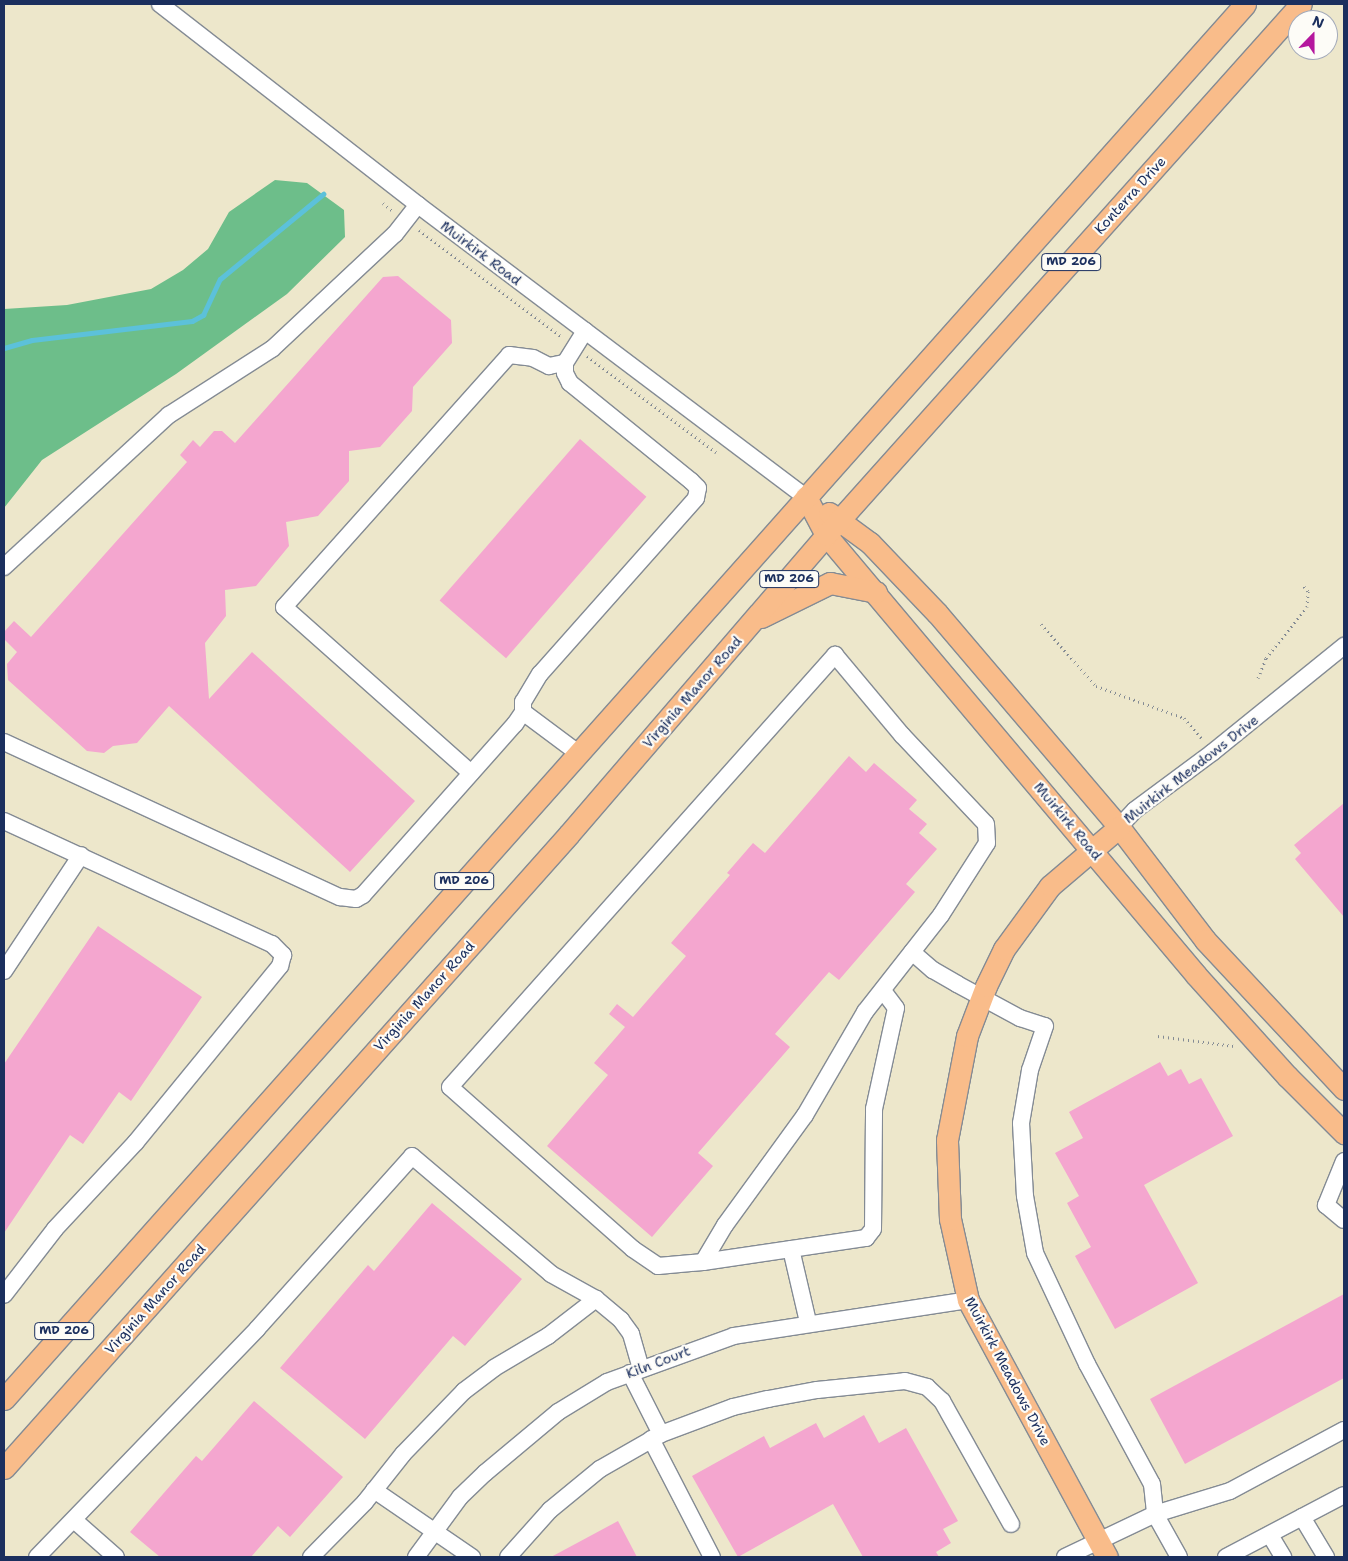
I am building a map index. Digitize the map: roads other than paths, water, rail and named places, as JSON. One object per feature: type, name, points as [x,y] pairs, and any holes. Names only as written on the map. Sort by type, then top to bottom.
[{"type":"main road","name":"MD 206","points":[[4,1399],[1245,4]]},
{"type":"main road","name":"Konterra Drive","points":[[833,528],[1301,4]]},
{"type":"main road","name":"Muirkirk Road","points":[[806,497],[833,528],[876,592],[956,692],[1092,850],[1196,975],[1286,1076],[1344,1132]]},
{"type":"main road","name":"Muirkirk Road","points":[[833,528],[870,543],[937,613],[1119,827],[1205,940],[1344,1089]]},
{"type":"main road","name":"Virginia Manor Road","points":[[4,1468],[563,841],[833,528]]},
{"type":"main road","points":[[752,622],[830,583],[876,592]]},
{"type":"main road","name":"Muirkirk Meadows Drive","points":[[1103,1549],[968,1300],[950,1218],[947,1140],[963,1053],[982,996],[1004,949],[1050,886],[1119,827]]},
{"type":"street","name":"Muirkirk Road","points":[[160,4],[418,205],[806,497]]},
{"type":"street","points":[[4,567],[168,415],[272,349],[395,234],[418,205]]},
{"type":"street","points":[[4,742],[340,897],[356,899],[377,880],[523,712],[523,702],[540,674],[689,509],[698,488],[581,393],[567,378],[565,363],[585,331]]},
{"type":"street","points":[[471,773],[284,607],[509,355],[532,358],[549,366],[565,363]]},
{"type":"street","name":"Muirkirk Meadows Drive","points":[[1119,827],[1135,810],[1213,752],[1344,646]]},
{"type":"street","points":[[703,1262],[725,1225],[805,1115],[865,1012],[883,991],[981,857],[989,832],[986,824],[902,735],[835,655],[450,1087],[632,1249],[658,1266],[703,1262],[866,1238],[873,1229],[874,1110],[896,1008],[883,991]]},
{"type":"street","points":[[523,712],[578,753]]},
{"type":"street","points":[[4,821],[82,855],[272,944],[283,955],[280,966],[136,1142],[54,1229],[4,1295]]},
{"type":"street","points":[[4,971],[82,855]]},
{"type":"street","points":[[912,952],[934,970],[1020,1018],[1045,1026],[1030,1070],[1021,1123],[1020,1156],[1029,1224],[1036,1252],[1087,1364],[1152,1484],[1155,1514],[1179,1557]]},
{"type":"street","points":[[37,1557],[257,1329],[412,1156],[551,1274],[596,1299],[621,1320],[631,1334],[635,1370],[656,1436],[712,1557]]},
{"type":"street","points":[[1344,1161],[1326,1205],[1344,1220]]},
{"type":"street","points":[[791,1249],[808,1322]]},
{"type":"street","points":[[311,1557],[374,1490],[403,1454],[464,1391],[494,1368],[548,1336],[596,1299]]},
{"type":"street","name":"Kiln Court","points":[[416,1557],[460,1497],[533,1430],[607,1382],[635,1370],[734,1336],[808,1322],[968,1300]]},
{"type":"street","points":[[508,1557],[550,1510],[600,1469],[656,1436],[733,1407],[768,1399],[817,1390],[905,1381],[918,1383],[942,1401],[1011,1524]]},
{"type":"street","points":[[1065,1557],[1103,1549],[1155,1514],[1230,1491],[1344,1430]]},
{"type":"street","points":[[374,1490],[434,1533],[472,1557]]},
{"type":"street","points":[[1226,1557],[1344,1495]]},
{"type":"street","points":[[1302,1517],[1326,1557]]},
{"type":"street","points":[[74,1520],[116,1557]]},
{"type":"street","points":[[1270,1534],[1283,1557]]},
{"type":"waterway","points":[[4,348],[32,340],[192,321],[203,315],[220,279],[323,194]]}]
